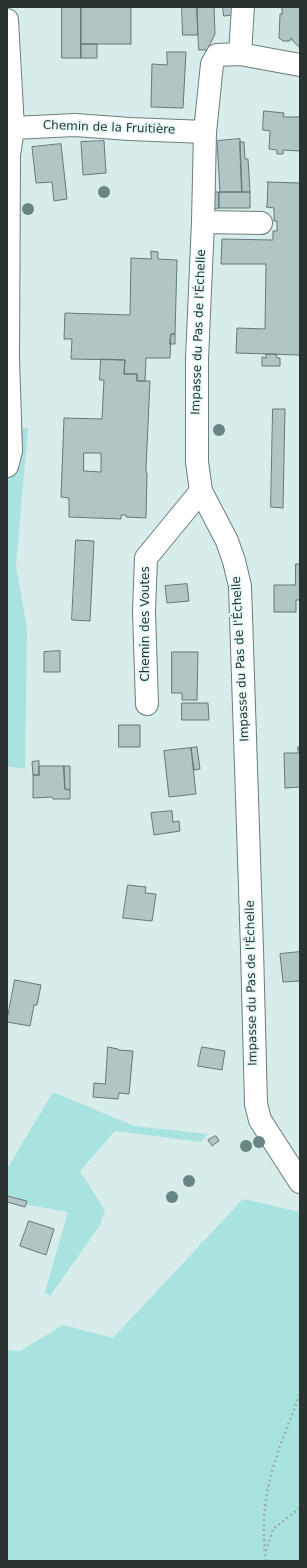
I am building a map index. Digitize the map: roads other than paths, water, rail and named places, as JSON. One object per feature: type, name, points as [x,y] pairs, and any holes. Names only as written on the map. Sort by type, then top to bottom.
[{"type":"street","points":[[243,7],[240,54],[300,65]]},
{"type":"street","points":[[7,20],[13,128],[9,155],[8,359],[11,451],[7,466]]},
{"type":"street","name":"Impasse du Pas de l'Échelle","points":[[240,54],[217,55],[212,64],[206,132],[197,359],[197,462],[201,491],[227,541],[240,586],[256,1104],[260,1120],[300,1182]]},
{"type":"street","name":"Chemin de la Fruitière","points":[[13,128],[40,125],[75,125],[206,132]]},
{"type":"street","points":[[203,222],[261,223]]},
{"type":"street","name":"Chemin des Voutes","points":[[147,704],[144,611],[146,558],[201,491]]}]
